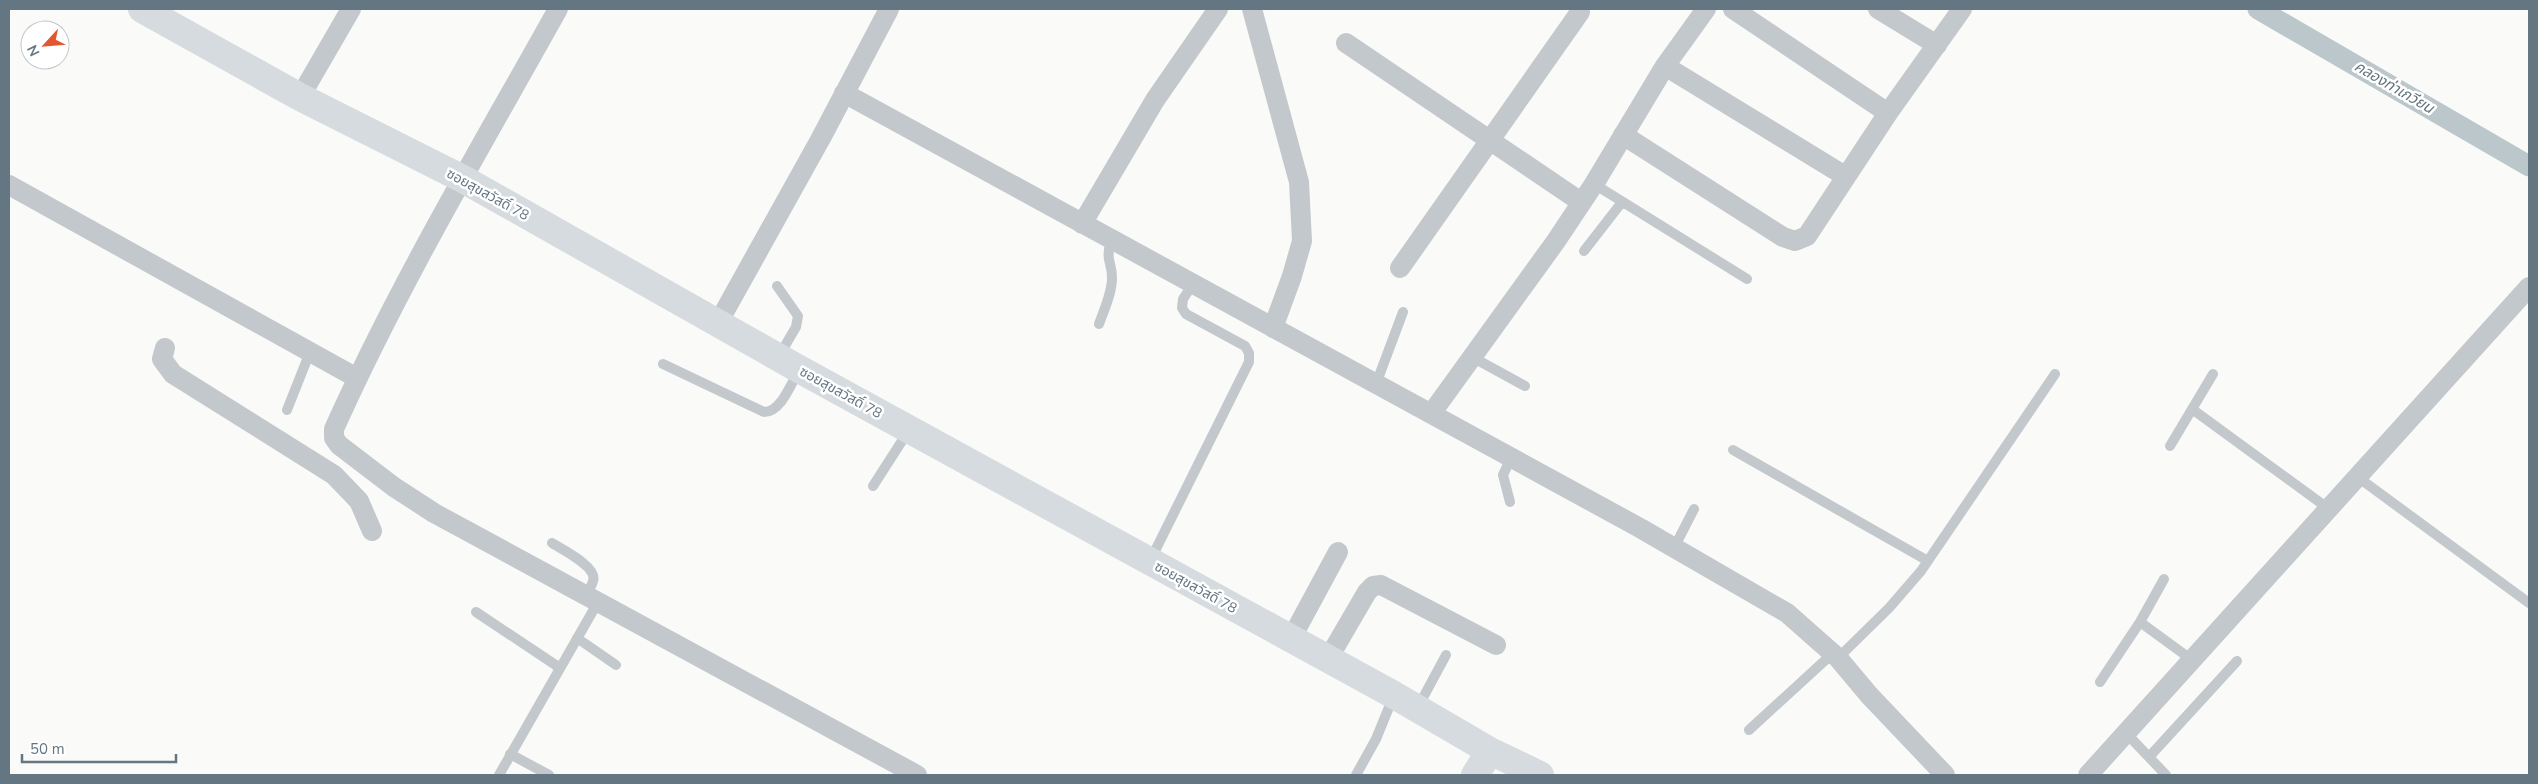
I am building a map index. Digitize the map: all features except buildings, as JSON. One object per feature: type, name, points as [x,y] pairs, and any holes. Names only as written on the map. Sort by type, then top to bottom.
[{"type":"street","name":"ซอยสุขสวัสดิ์ 78","points":[[142,9],[300,97],[463,179],[789,363],[1149,562],[1394,694],[1490,751],[1540,775]]},
{"type":"street","points":[[300,97],[351,9]]},
{"type":"street","points":[[558,9],[463,179],[357,378],[334,429],[334,438],[394,487],[434,513],[917,775]]},
{"type":"street","points":[[718,323],[889,9]]},
{"type":"street","points":[[1082,224],[1155,100],[1218,9]]},
{"type":"street","points":[[1252,9],[1299,182],[1302,241],[1292,276],[1273,328]]},
{"type":"street","points":[[1431,414],[1556,241],[1594,184],[1665,66],[1706,9]]},
{"type":"street","points":[[1733,9],[1888,113]]},
{"type":"street","points":[[1878,9],[1938,45]]},
{"type":"street","points":[[1623,135],[1783,237],[1796,240],[1807,236],[1888,113],[1962,9]]},
{"type":"street","points":[[1400,268],[1580,12]]},
{"type":"street","points":[[1346,43],[1491,139],[1581,202]]},
{"type":"street","points":[[1665,66],[1845,176]]},
{"type":"street","points":[[844,93],[1511,458],[1787,613],[1836,655],[1869,696],[1945,775]]},
{"type":"street","points":[[9,185],[357,378]]},
{"type":"street","points":[[2088,775],[2359,478],[2529,287]]},
{"type":"street","points":[[165,348],[162,359],[173,374],[334,475],[350,491],[366,515],[372,532]]},
{"type":"street","points":[[311,460],[334,438]]},
{"type":"street","points":[[1291,639],[1338,552]]},
{"type":"street","points":[[1328,659],[1367,592],[1374,586],[1381,585],[1496,645]]},
{"type":"street","points":[[1475,775],[1490,751]]},
{"type":"lane","points":[[1594,184],[1747,279]]},
{"type":"lane","points":[[1584,251],[1622,202]]},
{"type":"lane","points":[[1099,324],[1111,288],[1111,270],[1107,257],[1112,240]]},
{"type":"lane","points":[[1149,562],[1249,362],[1249,353],[1245,346],[1186,314],[1182,308],[1183,299],[1193,284]]},
{"type":"lane","points":[[663,364],[764,412],[771,412],[777,408],[789,363],[798,316],[776,286]]},
{"type":"lane","points":[[1376,384],[1403,312]]},
{"type":"lane","points":[[287,410],[310,352]]},
{"type":"lane","points":[[1472,357],[1525,386]]},
{"type":"lane","points":[[1749,730],[1889,608],[1928,561],[2055,374]]},
{"type":"lane","points":[[2170,446],[2213,374]]},
{"type":"lane","points":[[2192,409],[2329,509]]},
{"type":"lane","points":[[873,486],[909,429]]},
{"type":"lane","points":[[1733,450],[1928,561]]},
{"type":"lane","points":[[1510,502],[1503,475],[1511,458]]},
{"type":"lane","points":[[2359,478],[2529,603]]},
{"type":"lane","points":[[1674,548],[1694,509]]},
{"type":"lane","points":[[498,775],[577,638],[592,598],[594,572],[552,543]]},
{"type":"lane","points":[[2100,682],[2140,622],[2164,579]]},
{"type":"lane","points":[[476,612],[560,668]]},
{"type":"lane","points":[[2140,622],[2192,660]]},
{"type":"lane","points":[[577,638],[616,665]]},
{"type":"lane","points":[[1418,708],[1446,655]]},
{"type":"lane","points":[[2149,757],[2237,661]]},
{"type":"lane","points":[[1356,775],[1376,739],[1394,694]]},
{"type":"lane","points":[[2126,733],[2166,775]]},
{"type":"lane","points":[[510,754],[548,775]]},
{"type":"waterway","name":"คลองท่าเกวียน","points":[[2258,9],[2529,166]]}]
